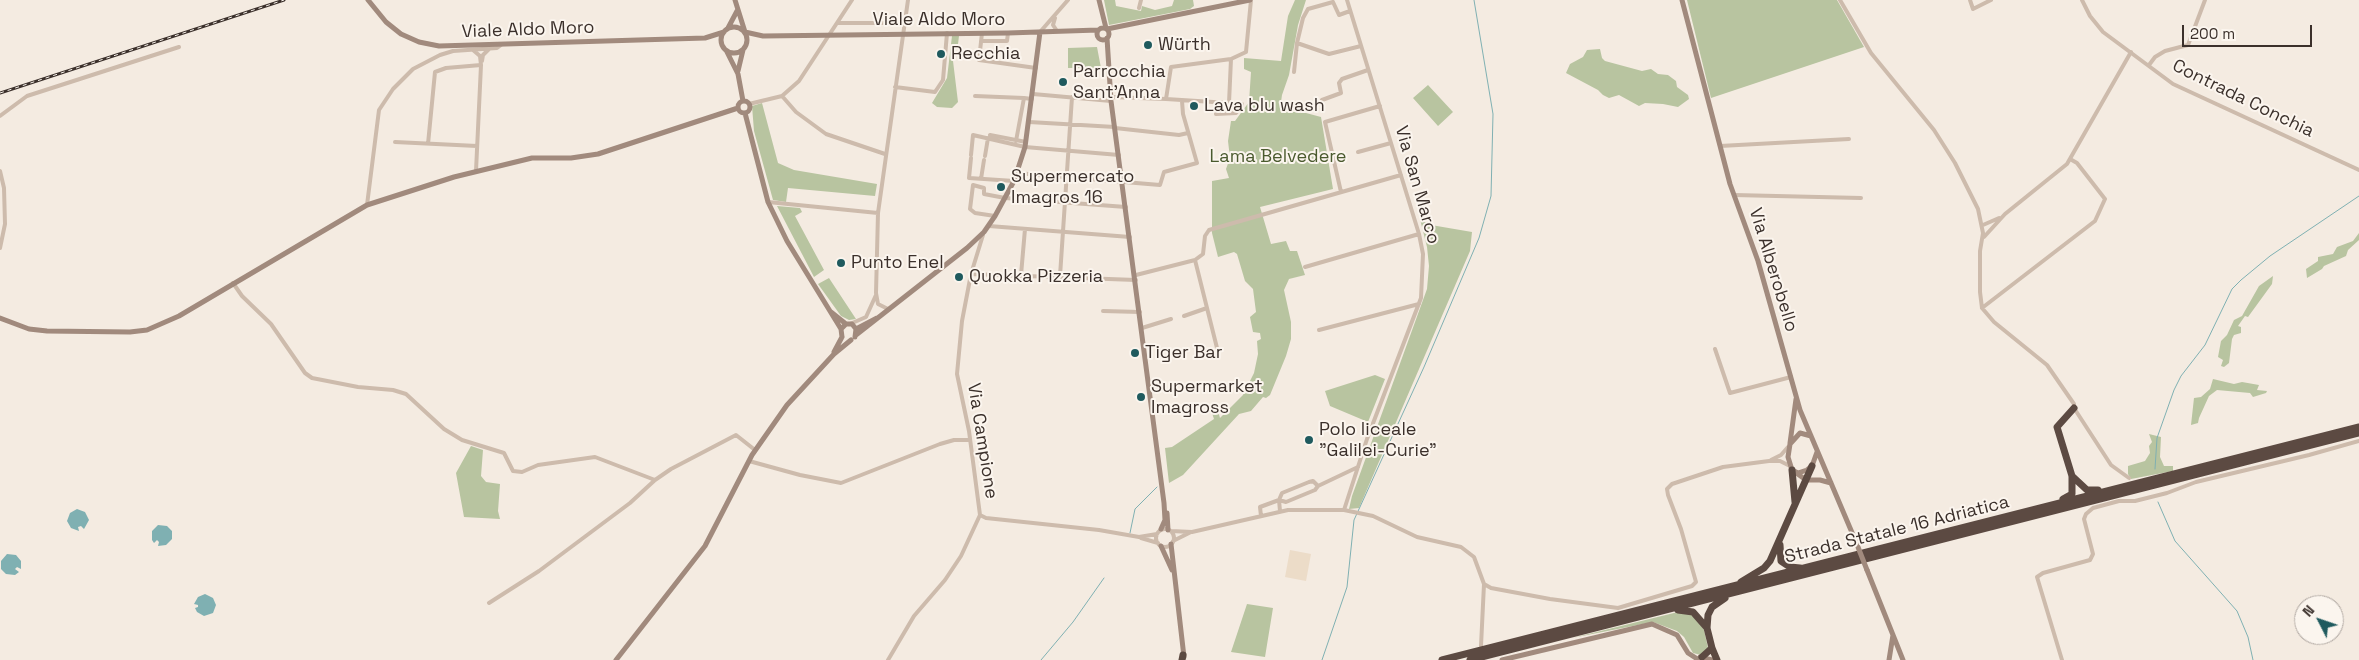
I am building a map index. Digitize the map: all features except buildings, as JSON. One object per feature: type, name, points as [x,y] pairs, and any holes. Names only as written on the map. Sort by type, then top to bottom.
[{"type":"highway","points":[[2018,514],[2029,508],[2070,496],[2073,488],[2072,476],[2057,427],[2074,406]]},
{"type":"highway","name":"Strada Statale 16 Adriatica","points":[[1442,660],[2018,514],[2129,482],[2359,427]]},
{"type":"highway","name":"Strada Statale 16 Adriatica","points":[[1470,660],[2359,433]]},
{"type":"highway","points":[[1726,589],[1764,568],[1781,540],[1812,466]]},
{"type":"highway","points":[[1793,470],[1796,487],[1795,504]]},
{"type":"highway","points":[[2072,476],[2080,485],[2092,491],[2129,482]]},
{"type":"highway","points":[[1781,540],[1781,561],[1790,567],[1807,568]]},
{"type":"highway","points":[[1717,660],[1707,628],[1708,615],[1712,607],[1719,601],[1743,590]]},
{"type":"highway","points":[[1661,612],[1684,610],[1693,612],[1707,628]]},
{"type":"highway","points":[[1699,658],[1712,648]]},
{"type":"street","name":"Viale Aldo Moro","points":[[368,0],[386,22],[409,38],[439,46],[705,38],[714,40],[724,49]]},
{"type":"street","points":[[735,0],[747,42],[743,50],[738,74]]},
{"type":"street","points":[[743,101],[749,104],[782,96],[795,87],[852,0]]},
{"type":"street","points":[[888,309],[878,304],[876,293],[878,213],[908,0]]},
{"type":"street","points":[[616,660],[705,546],[755,450],[787,405],[834,354],[851,340],[856,332],[877,318],[967,248],[989,226],[1014,181],[1025,145],[1040,32],[1068,0]]},
{"type":"street","points":[[1098,38],[1102,29],[1099,0]]},
{"type":"street","points":[[1139,8],[1141,0]]},
{"type":"street","name":"Viale Aldo Moro","points":[[745,32],[763,36],[1085,31],[1121,27],[1250,0]]},
{"type":"street","points":[[1166,99],[1171,66],[1231,59],[1246,52],[1250,0]]},
{"type":"street","name":"Via Alberobello","points":[[1682,0],[1734,195],[1758,261],[1796,396],[1903,660]]},
{"type":"street","points":[[1840,0],[1871,54],[1934,130],[1955,163],[1981,218],[1983,226],[1980,292],[1982,308],[1994,322],[2047,365],[2111,465],[2129,482]]},
{"type":"street","points":[[1970,0],[1974,9],[1990,0]]},
{"type":"street","name":"Contrada Conchia","points":[[2082,0],[2090,16],[2103,32],[2173,84],[2359,170]]},
{"type":"street","points":[[2149,65],[2165,51],[2188,45],[2205,0]]},
{"type":"street","name":"Via San Marco","points":[[1344,510],[1358,467],[1421,298],[1423,254],[1419,234],[1391,142],[1346,1]]},
{"type":"street","points":[[1294,72],[1297,43],[1303,18],[1308,9],[1332,2],[1336,4],[1339,15],[1350,11]]},
{"type":"street","points":[[737,10],[721,42],[738,74],[743,101]]},
{"type":"street","points":[[1058,32],[1053,22],[1060,10]]},
{"type":"street","points":[[838,23],[904,23]]},
{"type":"street","points":[[726,30],[737,27],[745,32]]},
{"type":"street","name":"Viale Aldo Moro","points":[[1108,38],[1121,27]]},
{"type":"street","points":[[1102,29],[1108,38],[1107,54],[1111,99],[1136,277],[1164,503],[1165,520],[1159,532],[1160,544],[1174,575]]},
{"type":"street","name":"Viale Aldo Moro","points":[[705,38],[726,30]]},
{"type":"street","points":[[1085,31],[1098,38],[1108,38]]},
{"type":"street","points":[[982,33],[979,60],[1036,68]]},
{"type":"street","points":[[981,41],[1007,41],[1008,33]]},
{"type":"street","points":[[895,87],[935,92],[943,80],[948,34]]},
{"type":"street","name":"Viale Aldo Moro","points":[[747,42],[763,36]]},
{"type":"street","points":[[1098,38],[1107,54]]},
{"type":"street","points":[[1297,43],[1330,54],[1361,46]]},
{"type":"street","points":[[367,205],[379,110],[393,89],[425,61],[453,51],[497,48],[501,44]]},
{"type":"street","points":[[0,116],[27,96],[179,47]]},
{"type":"street","points":[[476,171],[481,65],[483,55],[490,48]]},
{"type":"street","points":[[724,49],[735,53],[743,50]]},
{"type":"street","points":[[473,50],[480,56],[481,65]]},
{"type":"street","points":[[1982,239],[2005,214],[2058,173],[2070,160],[2131,52]]},
{"type":"street","points":[[1229,103],[1231,59]]},
{"type":"street","points":[[428,144],[435,72],[446,68],[481,65]]},
{"type":"street","points":[[1322,100],[1341,93],[1339,83],[1342,79],[1368,70]]},
{"type":"street","points":[[782,96],[796,112],[826,134],[885,154]]},
{"type":"street","points":[[975,96],[1166,99],[1217,102],[1242,104],[1242,107],[1236,114],[1216,114],[1217,102]]},
{"type":"street","points":[[1060,276],[1072,97]]},
{"type":"street","points":[[1016,141],[1024,98]]},
{"type":"street","points":[[1017,173],[1160,185],[1164,172],[1197,163],[1183,114],[1182,100]]},
{"type":"street","points":[[738,108],[739,103],[743,101]]},
{"type":"street","points":[[745,113],[749,109],[749,104]]},
{"type":"street","points":[[1341,192],[1325,122],[1380,106]]},
{"type":"street","points":[[738,108],[745,113],[768,202],[787,241],[840,329],[842,337],[834,354]]},
{"type":"street","points":[[0,318],[29,329],[47,331],[130,332],[146,330],[163,324],[367,205],[476,171],[532,158],[571,158],[598,154],[738,108]]},
{"type":"street","points":[[1029,122],[1115,127],[1179,135],[1188,133]]},
{"type":"street","points":[[1014,181],[969,178],[973,135],[1016,141],[1025,145]]},
{"type":"street","points":[[989,137],[1025,145],[1119,155]]},
{"type":"street","points":[[981,179],[989,137]]},
{"type":"street","points":[[1720,146],[1849,139]]},
{"type":"street","points":[[395,142],[477,146]]},
{"type":"street","points":[[1358,152],[1391,142]]},
{"type":"street","points":[[1982,308],[2095,221],[2105,199],[2077,164],[2070,160]]},
{"type":"street","points":[[0,165],[5,224],[0,248]]},
{"type":"street","points":[[970,274],[1136,277],[1195,260],[1203,254],[1205,236],[1209,230],[1401,175]]},
{"type":"street","points":[[995,216],[975,213],[970,209],[973,185],[984,188],[984,194],[1005,198],[1126,207]]},
{"type":"street","points":[[1734,195],[1860,198]]},
{"type":"street","points":[[768,202],[878,213]]},
{"type":"street","points":[[1983,226],[2005,214]]},
{"type":"street","points":[[1981,218],[1993,220]]},
{"type":"street","points":[[989,226],[1130,237]]},
{"type":"street","points":[[1983,226],[1992,226]]},
{"type":"street","points":[[1021,275],[1025,229]]},
{"type":"street","name":"Via Campione","points":[[888,660],[914,616],[945,580],[961,556],[980,515],[970,440],[957,374],[962,321],[970,274],[984,232]]},
{"type":"street","points":[[1305,267],[1419,234]]},
{"type":"street","points":[[1195,260],[1217,348]]},
{"type":"street","points":[[233,284],[242,296],[271,324],[305,373],[312,378],[358,387],[393,390],[406,394],[444,429],[462,440],[504,453],[512,470],[522,472],[538,465],[595,457],[654,480]]},
{"type":"street","points":[[840,329],[866,317],[876,293]]},
{"type":"street","points":[[1319,330],[1419,304]]},
{"type":"street","points":[[1184,316],[1207,308]]},
{"type":"street","points":[[1103,311],[1140,312]]},
{"type":"street","points":[[831,312],[856,332]]},
{"type":"street","points":[[1142,328],[1170,320]]},
{"type":"street","points":[[842,337],[851,340]]},
{"type":"street","points":[[1716,350],[1730,393],[1790,377]]},
{"type":"street","points":[[1793,470],[1789,446],[1796,396]]},
{"type":"street","points":[[2074,406],[2079,400]]},
{"type":"street","points":[[1769,461],[1781,455],[1800,433],[1811,436]]},
{"type":"street","points":[[489,603],[539,571],[630,503],[654,480],[670,469],[736,435],[755,450]]},
{"type":"street","points":[[749,461],[841,484],[940,444],[954,440],[970,440]]},
{"type":"street","points":[[2062,660],[2037,577],[2043,573],[2090,560],[2093,554],[2084,519],[2086,514],[2093,508],[2118,501],[2135,502],[2168,493],[2196,482],[2310,456],[2359,441]]},
{"type":"street","points":[[1793,470],[1803,472],[1812,466],[1817,451]]},
{"type":"street","points":[[1484,584],[1506,591],[1550,599],[1618,608],[1692,586],[1696,579],[1667,489],[1672,484],[1723,467],[1769,461],[1780,461],[1806,480],[1820,480],[1830,483]]},
{"type":"street","points":[[1261,516],[1260,507],[1279,500],[1286,502],[1315,490],[1318,486],[1358,467]]},
{"type":"street","points":[[1280,511],[1279,500],[1282,494],[1313,481],[1318,486]]},
{"type":"street","points":[[2134,496],[2135,502]]},
{"type":"street","points":[[1164,503],[1172,542],[1183,658]]},
{"type":"street","points":[[980,515],[986,518],[1099,530],[1138,537],[1160,544],[1172,542],[1192,532],[1280,511],[1344,510],[1372,516],[1417,537],[1461,548],[1474,557],[1484,584],[1481,646]]},
{"type":"street","points":[[1138,537],[1159,532],[1192,532]]},
{"type":"street","points":[[1502,660],[1652,624],[1677,635],[1688,653],[1699,658],[1712,660]]},
{"type":"street","points":[[1889,660],[1893,635]]},
{"type":"green space","points":[[1104,0],[1115,0],[1116,6],[1141,11],[1142,6],[1155,10],[1172,6],[1174,0],[1193,0],[1194,6],[1190,9],[1109,25]]},
{"type":"green space","name":"Lama Belvedere","points":[[1295,0],[1306,0],[1298,25],[1289,75],[1282,95],[1281,102],[1284,104],[1282,111],[1306,113],[1321,117],[1333,189],[1260,207],[1271,244],[1286,241],[1290,251],[1297,251],[1305,275],[1289,279],[1284,290],[1291,322],[1291,339],[1286,356],[1270,395],[1266,398],[1263,397],[1251,411],[1239,414],[1183,475],[1169,483],[1165,448],[1172,447],[1214,419],[1210,407],[1216,405],[1220,418],[1243,395],[1254,373],[1258,354],[1257,341],[1261,339],[1260,333],[1253,332],[1250,317],[1256,312],[1253,289],[1245,281],[1237,254],[1234,252],[1218,257],[1212,233],[1212,181],[1229,178],[1226,169],[1230,158],[1228,141],[1231,121],[1235,121],[1249,102],[1251,72],[1244,69],[1244,58],[1281,61],[1288,16]]},
{"type":"green space","points":[[1687,0],[1837,0],[1864,47],[1711,98]]},
{"type":"green space","points":[[952,36],[959,36],[958,44],[955,46],[957,55],[953,61],[958,102],[952,108],[937,107],[932,103],[947,78]]},
{"type":"green space","points":[[1097,47],[1101,68],[1068,68],[1068,48]]},
{"type":"green space","points":[[1600,49],[1602,58],[1605,61],[1642,71],[1651,69],[1658,74],[1668,75],[1676,81],[1677,87],[1688,95],[1689,99],[1678,107],[1645,103],[1639,106],[1619,95],[1609,98],[1566,73],[1570,64],[1583,57],[1587,50]]},
{"type":"green space","points":[[1428,85],[1453,112],[1438,126],[1413,98]]},
{"type":"green space","points":[[762,103],[778,163],[794,170],[877,184],[875,196],[788,188],[786,202],[773,200],[754,131],[752,106]]},
{"type":"green space","points":[[777,206],[800,208],[802,212],[795,216],[824,270],[814,277]]},
{"type":"green space","points":[[1420,219],[1431,225],[1472,232],[1470,251],[1359,508],[1349,509],[1352,496],[1427,289],[1429,266],[1427,247]]},
{"type":"green space","points":[[2359,233],[2359,240],[2348,250],[2346,256],[2324,266],[2307,278],[2306,269],[2318,261],[2318,257],[2333,254],[2337,247],[2353,241]]},
{"type":"green space","points":[[2273,276],[2272,284],[2248,317],[2245,316],[2238,326],[2241,327],[2241,333],[2234,335],[2232,339],[2229,363],[2224,367],[2221,366],[2223,360],[2218,357],[2221,341],[2227,335],[2234,320],[2242,316],[2259,286]]},
{"type":"green space","points":[[829,278],[856,319],[849,320],[841,316],[818,284]]},
{"type":"green space","points":[[1375,375],[1385,379],[1368,422],[1330,406],[1325,391]]},
{"type":"green space","points":[[2213,379],[2234,384],[2242,382],[2259,385],[2257,390],[2267,391],[2253,397],[2250,393],[2217,390],[2209,396],[2198,423],[2191,425],[2194,398],[2201,397],[2210,389]]},
{"type":"green space","points":[[2149,434],[2161,437],[2160,457],[2164,466],[2173,466],[2173,471],[2131,479],[2128,474],[2128,466],[2145,461],[2150,453],[2149,446],[2152,442]]},
{"type":"green space","points":[[471,446],[483,450],[481,476],[486,482],[500,484],[498,511],[500,519],[464,517],[456,473]]},
{"type":"green space","points":[[1247,604],[1273,608],[1265,657],[1231,652]]},
{"type":"green space","points":[[1678,612],[1693,615],[1704,630],[1708,648],[1701,655],[1693,653],[1684,637],[1677,631],[1653,622],[1572,638]]},
{"type":"shaded area","points":[[1290,550],[1311,554],[1306,581],[1285,577]]},
{"type":"water","points":[[77,509],[85,512],[89,520],[84,529],[81,526],[78,527],[79,531],[71,528],[67,521],[70,513]]},
{"type":"water","points":[[158,525],[167,526],[172,531],[172,539],[166,545],[158,546],[159,542],[157,540],[154,543],[152,540],[152,531]]},
{"type":"water","points":[[7,554],[16,555],[21,561],[21,569],[17,567],[15,569],[19,572],[15,575],[6,574],[1,569],[1,561]]},
{"type":"water","points":[[205,594],[213,598],[216,605],[213,613],[204,616],[197,612],[195,608],[198,605],[194,604],[198,597]]},
{"type":"waterway","points":[[1322,660],[1347,587],[1354,520],[1424,367],[1479,238],[1491,196],[1493,114],[1474,0]]},
{"type":"waterway","points":[[2155,469],[2157,438],[2174,390],[2181,376],[2205,345],[2232,289],[2270,256],[2359,196]]},
{"type":"waterway","points":[[1130,533],[1135,509],[1157,487]]},
{"type":"waterway","points":[[2158,502],[2175,541],[2237,611],[2248,637],[2253,660]]},
{"type":"waterway","points":[[1041,660],[1073,622],[1104,578]]},
{"type":"railway","points":[[0,93],[284,0]]},
{"type":"place","name":"Würth","points":[[1148,45]]},
{"type":"place","name":"Recchia","points":[[941,54]]},
{"type":"place","name":"Parrocchia Sant'Anna","points":[[1063,82]]},
{"type":"place","name":"Lava blu wash","points":[[1194,106]]},
{"type":"place","name":"Supermercato Imagros 16","points":[[1001,187]]},
{"type":"place","name":"Punto Enel","points":[[841,263]]},
{"type":"place","name":"Quokka Pizzeria","points":[[959,277]]},
{"type":"place","name":"Tiger Bar","points":[[1135,353]]},
{"type":"place","name":"Supermarket Imagross","points":[[1141,397]]},
{"type":"place","name":"Polo liceale \"Galilei-Curie\"","points":[[1309,440]]}]
